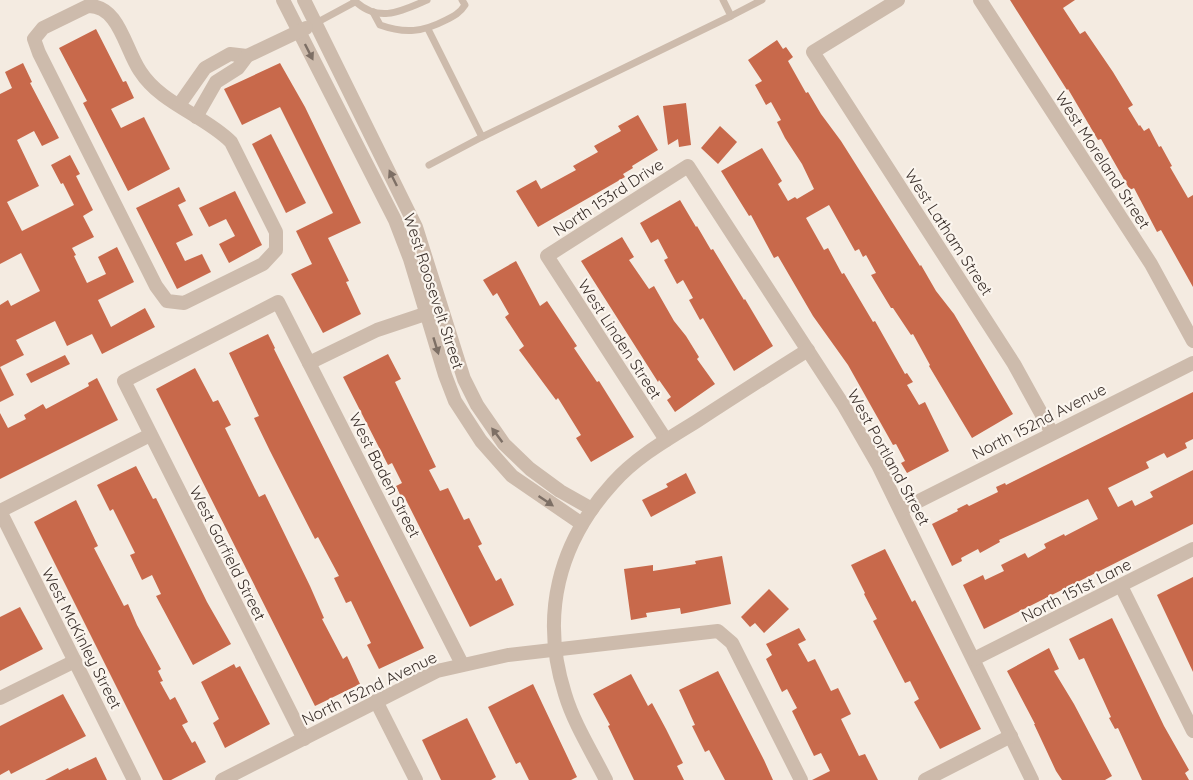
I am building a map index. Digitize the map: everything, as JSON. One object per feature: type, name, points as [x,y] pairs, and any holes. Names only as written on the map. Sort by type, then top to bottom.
[{"type":"street","name":"West Roosevelt Street","points":[[283,0],[395,220],[410,259],[450,388],[471,428],[512,476],[582,524]]},
{"type":"street","name":"West Roosevelt Street","points":[[304,0],[411,215],[423,244],[464,379],[477,405],[504,444],[530,469],[560,491],[592,509]]},
{"type":"street","name":"West Latham Street","points":[[898,0],[813,52],[1014,364],[1052,433]]},
{"type":"street","name":"West Moreland Street","points":[[980,0],[1151,264],[1193,341]]},
{"type":"street","points":[[103,5],[116,22],[145,78],[151,85],[196,117],[231,142],[276,232],[276,250],[263,264],[184,303],[174,303],[167,301],[156,286],[34,39],[43,28],[88,6],[103,5]]},
{"type":"street","points":[[196,117],[214,85],[238,68],[247,57],[316,23]]},
{"type":"street","points":[[179,105],[205,68],[231,54],[247,57]]},
{"type":"street","points":[[200,74],[214,85]]},
{"type":"street","name":"North 153rd Drive","points":[[547,256],[688,166]]},
{"type":"street","name":"West Portland Street","points":[[688,166],[850,416],[878,465],[1032,780]]},
{"type":"street","name":"West Linden Street","points":[[547,256],[666,440]]},
{"type":"street","name":"West Baden Street","points":[[124,381],[278,302],[462,664]]},
{"type":"street","points":[[309,363],[377,330],[443,309]]},
{"type":"street","points":[[606,780],[565,696],[554,650],[553,626],[558,581],[568,550],[592,509],[614,482],[632,465],[666,440],[808,350]]},
{"type":"street","name":"North 152nd Avenue","points":[[901,510],[1193,363]]},
{"type":"street","name":"West Garfield Street","points":[[124,381],[304,739]]},
{"type":"street","points":[[0,511],[150,435]]},
{"type":"street","name":"West McKinley Street","points":[[0,511],[134,780]]},
{"type":"street","name":"North 151st Lane","points":[[974,659],[1193,549]]},
{"type":"street","points":[[1121,586],[1193,731]]},
{"type":"street","name":"North 152nd Avenue","points":[[222,780],[437,671],[508,655],[718,631],[732,643],[801,780]]},
{"type":"street","points":[[0,698],[75,660]]},
{"type":"street","points":[[376,701],[416,780]]},
{"type":"street","points":[[925,780],[1011,736]]},
{"type":"lane","points":[[316,23],[355,1],[373,12],[396,14],[427,0]]},
{"type":"lane","points":[[373,12],[380,25],[393,30],[428,29],[460,13],[465,5],[462,0]]},
{"type":"lane","points":[[723,0],[731,16]]},
{"type":"lane","points":[[429,165],[762,0]]},
{"type":"lane","points":[[428,29],[482,137]]},
{"type":"building","points":[[1010,0],[1075,0],[1063,8],[1080,34],[1085,31],[1113,72],[1133,105],[1128,108],[1139,126],[1144,131],[1149,128],[1159,147],[1161,146],[1188,198],[1193,195],[1193,287],[1161,230],[1157,232],[1134,188],[1130,190],[1101,139],[1098,140]]},
{"type":"building","points":[[96,29],[123,82],[126,81],[134,98],[111,109],[121,128],[144,117],[170,169],[128,191],[83,103],[87,101],[59,48]]},
{"type":"building","points":[[777,40],[793,57],[788,61],[806,93],[808,92],[841,141],[936,291],[954,314],[1013,414],[972,438],[929,366],[913,334],[911,335],[891,308],[871,275],[876,273],[866,255],[863,257],[859,249],[855,251],[829,205],[806,218],[824,250],[828,248],[842,274],[844,273],[873,322],[875,321],[905,374],[907,373],[913,382],[907,385],[919,405],[925,402],[949,451],[907,473],[901,463],[905,461],[896,444],[893,445],[848,365],[813,316],[778,256],[774,258],[751,215],[749,216],[721,171],[762,148],[782,181],[778,184],[788,201],[795,197],[797,199],[814,189],[777,122],[781,120],[771,102],[766,105],[755,85],[762,81],[748,60]]},
{"type":"building","points":[[23,63],[32,82],[30,83],[59,138],[42,146],[34,131],[17,140],[39,186],[7,202],[22,231],[74,205],[51,165],[70,155],[80,174],[76,176],[93,210],[83,216],[94,237],[72,248],[87,283],[106,274],[98,257],[117,247],[134,282],[98,300],[111,327],[145,308],[155,327],[102,354],[92,334],[67,346],[55,321],[16,340],[24,355],[0,367],[0,305],[8,300],[11,306],[40,291],[21,253],[0,264],[0,94],[12,88],[5,72]]},
{"type":"building","points":[[280,63],[305,107],[361,223],[328,238],[349,281],[346,282],[361,314],[323,333],[291,274],[312,264],[296,231],[333,213],[280,107],[242,125],[224,89]]},
{"type":"building","points":[[686,103],[691,145],[679,147],[678,139],[668,145],[663,106]]},
{"type":"building","points":[[638,115],[658,150],[632,166],[633,168],[623,174],[625,177],[538,227],[516,191],[536,180],[541,189],[576,170],[573,166],[598,152],[594,146],[621,131],[618,126]]},
{"type":"building","points":[[720,126],[737,142],[718,164],[701,148]]},
{"type":"building","points":[[271,134],[306,203],[286,213],[252,144]]},
{"type":"building","points":[[179,187],[186,201],[178,205],[193,235],[176,243],[185,261],[202,254],[211,272],[177,289],[136,208]]},
{"type":"building","points":[[235,191],[262,245],[229,263],[219,244],[235,236],[226,219],[209,227],[199,208]]},
{"type":"building","points":[[680,200],[773,346],[734,371],[703,318],[700,320],[689,300],[693,298],[683,280],[677,284],[664,260],[668,258],[658,239],[651,243],[640,223]]},
{"type":"building","points":[[622,237],[634,257],[629,260],[649,289],[654,286],[674,321],[699,357],[697,359],[715,384],[675,412],[667,400],[671,397],[659,380],[658,382],[581,261]]},
{"type":"building","points":[[516,261],[540,306],[547,301],[577,346],[574,348],[597,382],[599,381],[634,437],[591,462],[576,438],[581,435],[558,398],[556,400],[519,350],[524,346],[505,317],[509,314],[497,293],[493,296],[483,280]]},
{"type":"building","points":[[268,334],[424,648],[379,669],[367,645],[371,643],[351,601],[346,603],[334,578],[339,576],[318,537],[315,539],[254,418],[259,416],[229,353]]},
{"type":"building","points":[[388,354],[401,379],[395,382],[436,467],[429,470],[440,491],[448,488],[464,520],[469,518],[482,544],[478,546],[496,581],[501,578],[514,605],[470,627],[406,500],[403,501],[396,486],[402,483],[392,463],[388,465],[343,377]]},
{"type":"building","points":[[65,355],[70,364],[31,383],[26,374]]},
{"type":"building","points":[[0,367],[14,395],[0,402]]},
{"type":"building","points":[[195,368],[213,402],[218,400],[231,425],[225,428],[259,497],[265,494],[310,586],[324,618],[322,619],[343,659],[347,656],[360,684],[315,706],[156,389]]},
{"type":"building","points":[[97,378],[118,420],[0,479],[0,413],[8,428],[26,419],[24,415],[43,404],[46,409],[89,386],[88,383]]},
{"type":"building","points":[[1193,392],[1193,439],[1185,443],[1187,448],[1167,458],[1164,453],[1146,462],[1149,468],[1108,488],[1118,507],[1132,500],[1135,506],[1153,497],[1150,492],[1193,470],[1193,524],[984,629],[963,585],[983,575],[985,580],[1004,571],[1001,565],[1025,553],[1028,558],[1046,548],[1044,544],[1098,519],[1088,499],[999,540],[1000,542],[980,553],[978,549],[952,566],[932,524],[967,504],[969,506],[998,492],[996,487],[1005,483],[1006,485]]},
{"type":"building","points":[[136,466],[153,499],[156,498],[207,602],[231,644],[193,665],[156,596],[161,594],[152,575],[142,580],[130,555],[135,553],[113,509],[110,511],[97,485]]},
{"type":"building","points":[[686,473],[696,493],[651,517],[642,500],[668,487],[666,484]]},
{"type":"building","points":[[76,500],[98,546],[94,548],[124,606],[128,604],[161,669],[158,671],[163,681],[160,682],[170,700],[175,697],[188,722],[182,725],[192,743],[195,741],[206,762],[171,780],[163,780],[34,522]]},
{"type":"building","points":[[885,549],[912,602],[915,600],[981,729],[940,749],[914,702],[919,699],[910,681],[905,683],[873,621],[877,619],[851,565]]},
{"type":"building","points":[[722,556],[731,604],[681,614],[680,608],[646,613],[647,617],[631,620],[624,569],[653,565],[653,571],[696,564],[695,561]]},
{"type":"building","points":[[1193,577],[1193,672],[1157,595]]},
{"type":"building","points":[[769,589],[789,609],[764,633],[755,623],[750,627],[741,617]]},
{"type":"building","points":[[20,607],[43,649],[0,671],[0,617]]},
{"type":"building","points":[[1112,618],[1164,726],[1189,770],[1185,773],[1189,780],[1142,780],[1118,728],[1115,729],[1109,718],[1111,717],[1084,658],[1079,660],[1069,639]]},
{"type":"building","points":[[799,628],[806,640],[798,644],[808,662],[815,659],[831,691],[838,688],[851,714],[841,719],[859,756],[865,754],[878,780],[812,780],[830,771],[821,753],[814,756],[792,711],[797,708],[787,689],[782,692],[766,659],[772,655],[766,644]]},
{"type":"building","points":[[1049,648],[1059,669],[1054,671],[1112,776],[1105,780],[1062,780],[1007,671]]},
{"type":"building","points":[[234,664],[236,668],[240,666],[270,724],[225,748],[213,723],[219,719],[201,682]]},
{"type":"building","points":[[718,671],[773,780],[725,780],[709,750],[705,752],[692,726],[695,725],[679,690]]},
{"type":"building","points":[[631,674],[648,706],[652,703],[683,763],[677,766],[684,780],[634,780],[608,726],[610,725],[593,694]]},
{"type":"building","points":[[533,684],[577,777],[571,780],[529,780],[520,762],[516,764],[488,707]]},
{"type":"building","points":[[63,694],[86,736],[11,774],[9,770],[0,775],[0,726]]},
{"type":"building","points":[[467,718],[496,777],[491,780],[441,780],[422,740]]},
{"type":"building","points":[[96,757],[107,780],[45,780],[68,768],[69,770]]}]
